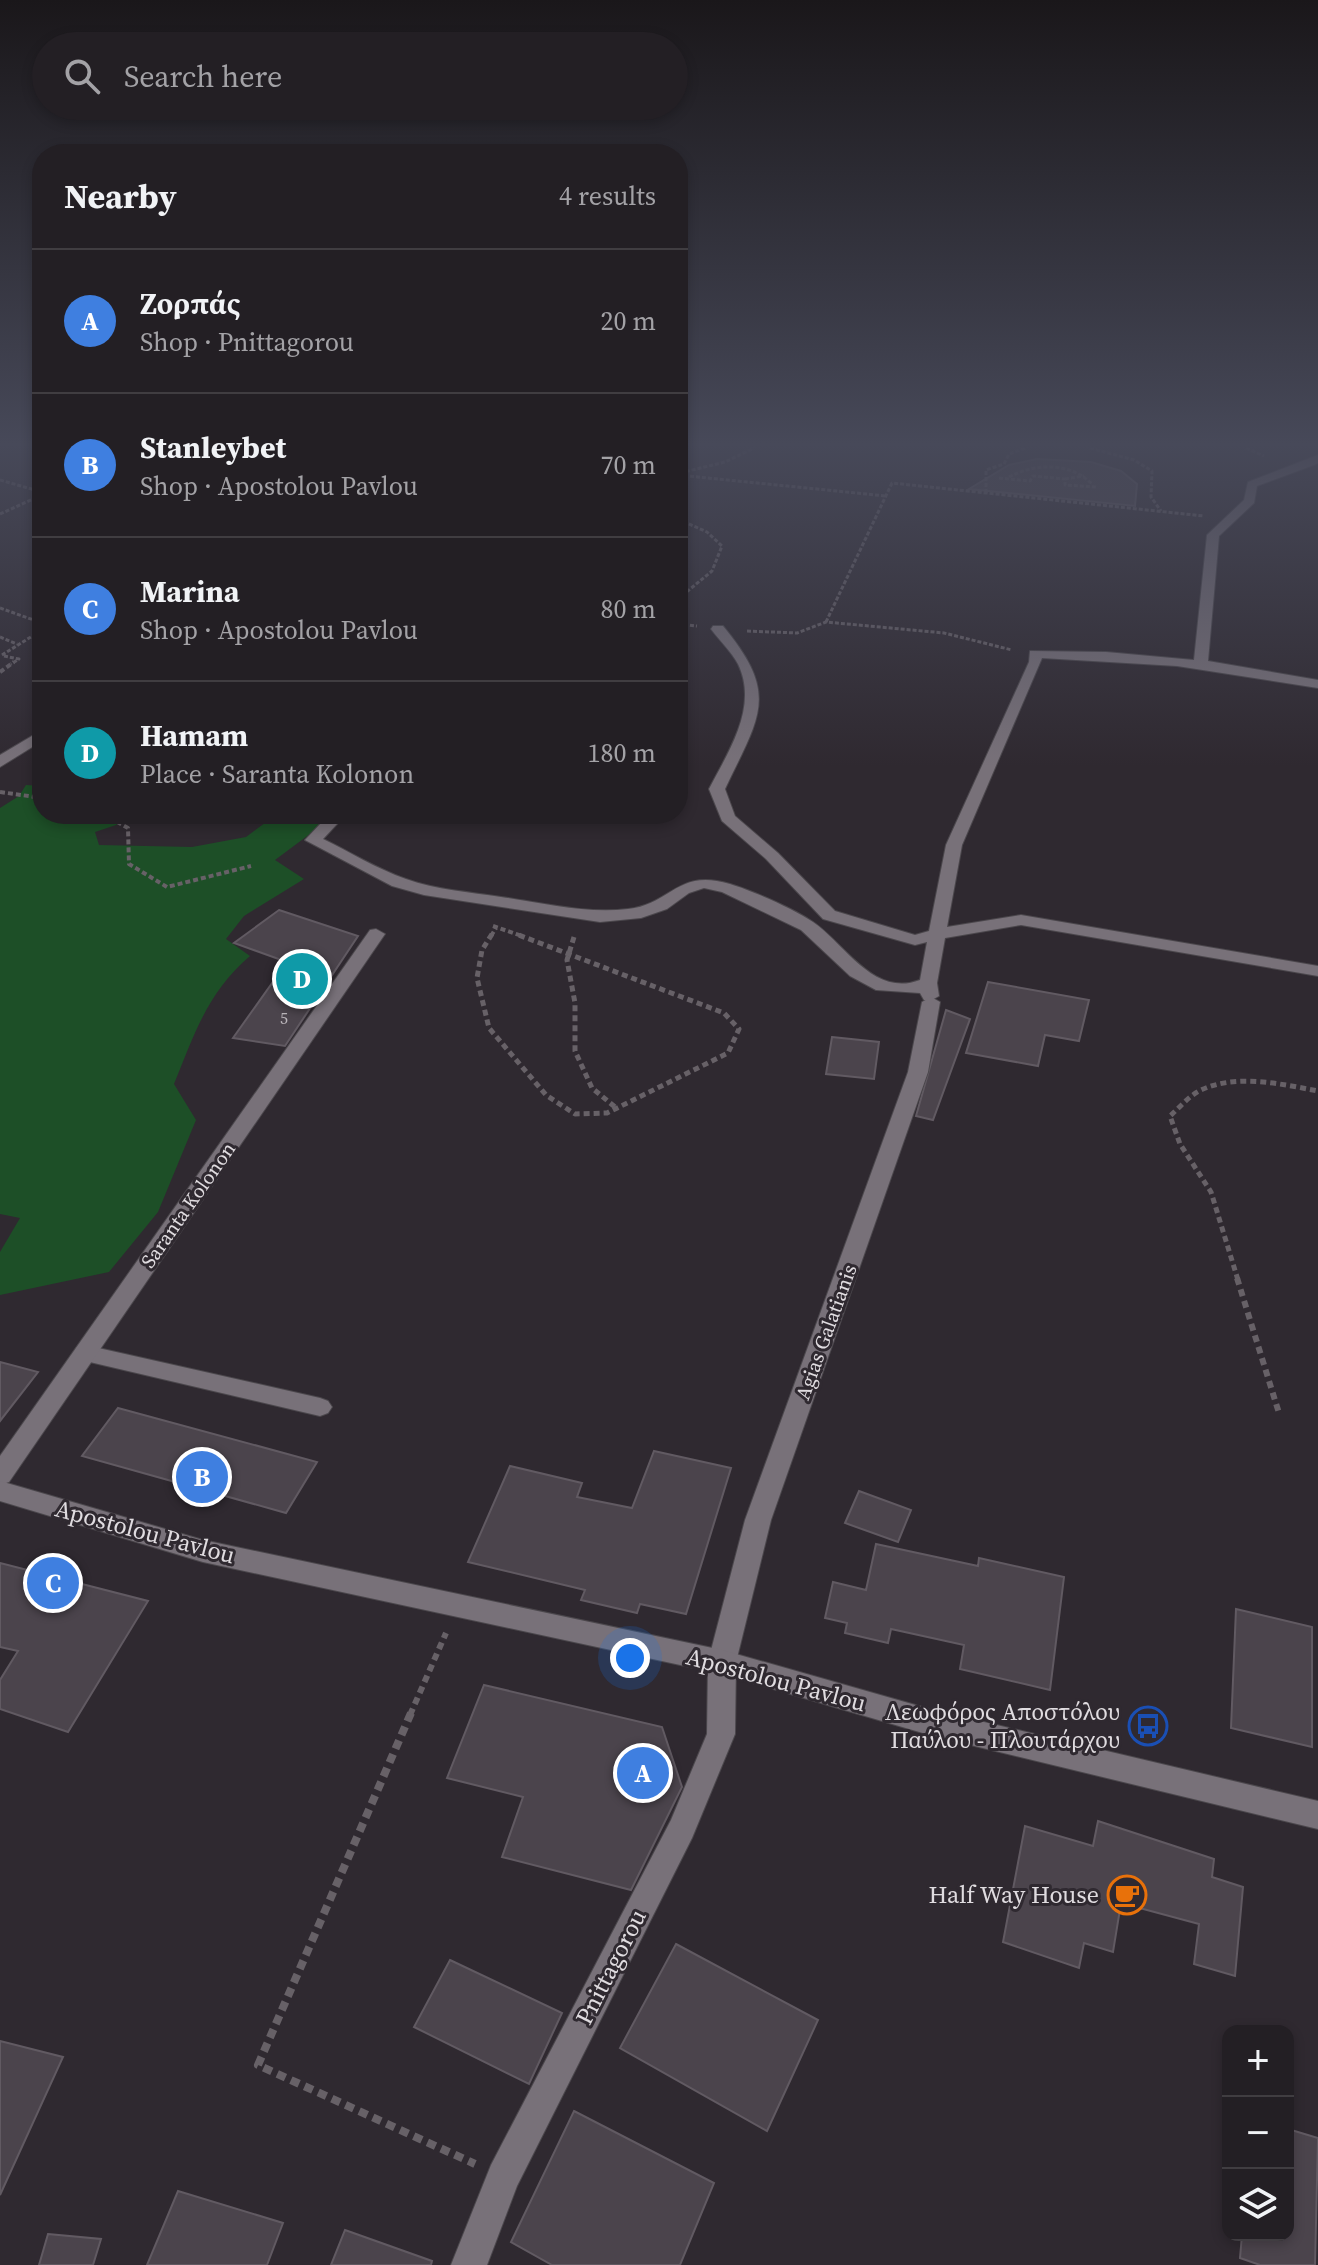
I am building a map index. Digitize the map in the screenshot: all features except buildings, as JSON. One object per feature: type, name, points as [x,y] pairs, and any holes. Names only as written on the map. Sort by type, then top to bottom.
[{"type":"street","points":[[1201,663],[1211,554]]},
{"type":"street","points":[[718,629],[735,647],[755,692],[750,717],[717,789],[728,818],[772,856],[829,915],[915,940],[938,937],[977,925],[1021,920],[1318,971]]},
{"type":"street","points":[[1035,654],[1069,653],[1201,663],[1318,684]]},
{"type":"street","name":"Agias Galatianis","points":[[722,1662],[758,1520],[918,1072],[954,845],[1036,662],[1035,654]]},
{"type":"street","points":[[0,762],[32,741]]},
{"type":"street","points":[[329,824],[313,840],[398,882],[430,891],[600,917],[635,914],[704,883],[727,888],[807,926],[856,972],[882,986],[918,988],[930,993]]},
{"type":"street","name":"Saranta Kolonon","points":[[0,1475],[376,934]]},
{"type":"street","points":[[85,1353],[320,1407]]},
{"type":"street","name":"Apostolou Pavlou","points":[[0,1491],[203,1551],[722,1662],[933,1723],[1318,1815]]},
{"type":"street","name":"Pnittagorou","points":[[469,2265],[503,2177],[682,1828],[721,1734],[722,1662]]},
{"type":"path","points":[[688,591],[714,570],[720,563],[721,554]]},
{"type":"path","points":[[826,622],[859,554]]},
{"type":"path","points":[[0,608],[32,619]]},
{"type":"path","points":[[688,625],[797,633],[826,622],[944,633],[1035,654]]},
{"type":"path","points":[[0,637],[19,645]]},
{"type":"path","points":[[1,655],[32,637]]},
{"type":"path","points":[[0,672],[19,659],[1,655]]},
{"type":"path","points":[[0,792],[32,797]]},
{"type":"path","points":[[121,824],[128,828],[129,864],[167,887],[251,866]]},
{"type":"path","points":[[600,917],[580,930],[566,951],[576,1019],[572,1038],[577,1056],[601,1100],[615,1107]]},
{"type":"path","points":[[483,921],[724,1013],[739,1029],[728,1053],[607,1113],[575,1114],[546,1095],[489,1028],[477,978],[482,950],[496,928]]},
{"type":"path","points":[[1279,1413],[1236,1265],[1211,1192],[1180,1144],[1170,1116],[1198,1092],[1235,1084],[1275,1083],[1318,1091]]},
{"type":"path","points":[[458,1606],[258,2065],[503,2177]]},
{"type":"green space","points":[[26,785],[32,785],[32,824],[117,824],[95,832],[99,845],[192,847],[246,837],[264,824],[322,825],[275,860],[304,879],[244,916],[226,939],[250,956],[213,999],[174,1084],[196,1120],[158,1212],[109,1272],[0,1295],[0,1252],[20,1218],[0,1214],[0,808],[19,796]]},
{"type":"place","name":"Hamam","points":[[302,979]]},
{"type":"place","name":"Stanleybet","points":[[202,1477]]},
{"type":"place","name":"Marina","points":[[53,1583]]},
{"type":"place","name":"Λεωφόρος Αποστόλου Παύλου - Πλουτάρχου","points":[[1148,1726]]},
{"type":"place","name":"Ζορπάς","points":[[643,1773]]},
{"type":"place","name":"Half Way House","points":[[1127,1895]]}]
